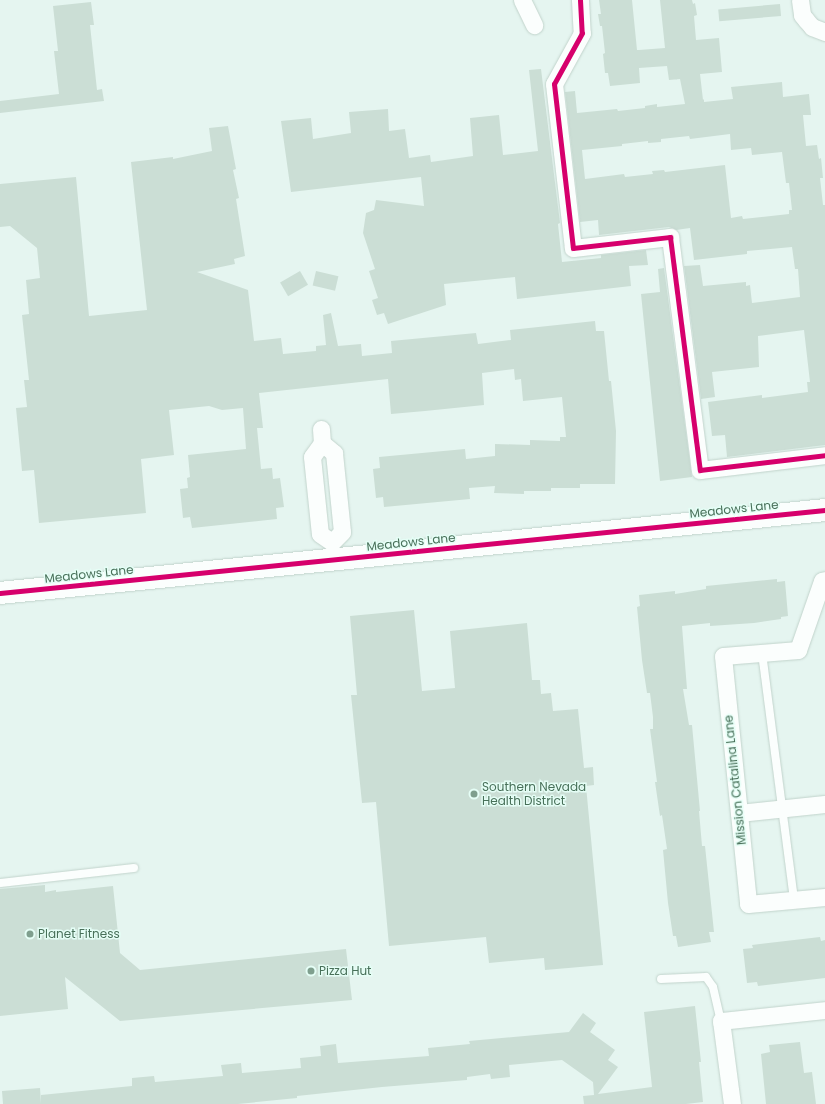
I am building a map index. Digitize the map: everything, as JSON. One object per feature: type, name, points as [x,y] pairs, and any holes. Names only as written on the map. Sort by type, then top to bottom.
[{"type":"street","points":[[522,0],[534,25]]},
{"type":"street","points":[[580,0],[582,33],[554,84],[573,248],[670,237],[700,470],[825,455]]},
{"type":"street","points":[[800,0],[802,15],[812,27],[825,32]]},
{"type":"street","points":[[321,436],[334,453],[342,532],[333,551],[320,534],[312,457],[321,436]]},
{"type":"street","name":"Meadows Lane","points":[[0,593],[333,551],[825,510]]},
{"type":"street","points":[[762,653],[798,650],[822,581],[825,580]]},
{"type":"street","name":"Mission Catalina Lane","points":[[762,653],[723,656],[748,904],[794,900]]},
{"type":"street","points":[[739,813],[825,804]]},
{"type":"street","points":[[794,900],[825,897]]},
{"type":"street","points":[[732,1104],[721,1021],[825,1010]]},
{"type":"lane","points":[[762,653],[794,900]]},
{"type":"lane","points":[[0,883],[134,868]]},
{"type":"lane","points":[[661,979],[706,977],[713,987],[721,1021]]},
{"type":"building","points":[[599,0],[632,0],[637,50],[665,48],[660,0],[692,0],[693,4],[695,3],[697,15],[694,16],[696,40],[719,38],[722,72],[700,74],[704,102],[733,99],[731,87],[782,82],[783,97],[809,94],[811,115],[803,115],[806,146],[817,145],[819,159],[821,158],[823,178],[820,178],[823,205],[825,205],[825,445],[727,457],[725,435],[712,436],[708,402],[762,395],[762,398],[808,392],[807,382],[810,382],[804,330],[758,336],[759,367],[712,372],[715,397],[701,399],[684,266],[700,265],[703,286],[746,282],[746,286],[750,285],[752,303],[800,297],[798,269],[795,269],[792,247],[747,251],[747,254],[694,260],[690,228],[676,230],[669,227],[599,235],[598,220],[580,222],[565,92],[575,91],[577,113],[645,108],[645,106],[657,104],[657,107],[685,104],[680,79],[669,80],[667,66],[639,68],[640,83],[610,86],[608,73],[605,73],[603,54],[605,53],[602,26],[600,26],[598,14],[601,14]],"holes":[[[730,134],[731,150],[751,148],[752,155],[782,152],[786,183],[789,183],[792,210],[789,210],[789,214],[743,219],[742,216],[731,218],[725,165],[665,172],[664,170],[652,171],[653,174],[625,177],[624,174],[585,179],[582,150],[622,146],[622,144],[648,141],[648,143],[661,142],[661,139],[689,136],[690,139]]]},
{"type":"building","points":[[91,2],[94,25],[90,25],[97,90],[102,89],[104,101],[0,113],[0,101],[59,94],[54,51],[58,51],[53,6]]},
{"type":"building","points":[[780,4],[781,16],[719,21],[718,9]]},
{"type":"building","points":[[541,69],[560,223],[558,224],[562,262],[601,258],[601,255],[646,250],[648,265],[629,266],[631,286],[517,299],[515,277],[444,284],[446,305],[388,324],[384,313],[377,315],[372,300],[378,298],[369,271],[375,269],[363,233],[366,213],[374,210],[376,200],[424,206],[421,177],[291,192],[281,121],[311,118],[313,139],[351,133],[349,112],[388,109],[389,131],[405,129],[409,158],[430,155],[431,162],[473,156],[470,118],[499,115],[503,155],[538,151],[529,70]]},
{"type":"building","points":[[228,126],[236,169],[233,170],[239,198],[236,199],[245,256],[234,259],[235,264],[197,272],[248,290],[254,341],[281,338],[283,354],[316,351],[316,346],[326,345],[323,315],[331,313],[338,346],[361,344],[362,356],[392,353],[391,341],[476,333],[478,344],[511,340],[510,330],[595,321],[596,331],[604,331],[609,381],[611,381],[616,431],[615,484],[580,484],[580,488],[551,488],[551,491],[524,491],[524,494],[494,493],[495,486],[469,488],[470,499],[384,507],[383,497],[376,498],[373,469],[380,468],[379,457],[465,449],[466,459],[495,456],[495,444],[530,445],[530,440],[560,441],[560,437],[566,437],[562,397],[523,401],[521,379],[515,380],[514,369],[482,373],[484,405],[425,411],[391,414],[388,379],[259,393],[263,428],[257,428],[261,469],[272,468],[273,479],[280,478],[284,507],[276,508],[277,519],[192,528],[190,517],[183,518],[180,489],[188,488],[187,478],[190,477],[188,455],[246,449],[243,408],[222,410],[209,406],[169,410],[174,455],[141,459],[146,513],[39,523],[34,470],[22,471],[16,408],[27,407],[24,380],[29,380],[22,315],[29,314],[26,280],[40,278],[37,248],[10,226],[0,227],[0,184],[76,177],[89,316],[147,310],[131,162],[173,157],[173,159],[212,151],[209,128]]},
{"type":"building","points":[[664,268],[692,477],[660,481],[641,294],[660,292],[658,269]]},
{"type":"building","points":[[300,271],[308,285],[288,296],[280,282]]},
{"type":"building","points":[[316,271],[338,276],[335,291],[313,286]]},
{"type":"building","points":[[777,579],[777,582],[785,581],[788,616],[781,617],[781,619],[754,623],[710,626],[710,623],[682,626],[687,689],[683,689],[689,725],[692,725],[702,846],[705,846],[714,932],[709,932],[711,942],[678,947],[676,936],[673,936],[668,903],[663,850],[667,849],[655,782],[657,782],[650,729],[653,729],[653,717],[650,693],[647,693],[642,660],[637,607],[640,606],[639,595],[675,591],[675,594],[706,589],[706,586]]},
{"type":"building","name":"Southern Nevada Health District","points":[[414,610],[422,691],[455,688],[450,631],[527,623],[532,680],[540,680],[541,694],[551,693],[553,711],[578,709],[584,768],[593,767],[594,785],[586,786],[603,965],[545,970],[544,958],[489,963],[486,937],[389,946],[376,802],[362,803],[351,695],[357,695],[350,616]]},
{"type":"building","points":[[45,885],[45,892],[113,886],[120,953],[140,970],[346,949],[352,1000],[120,1021],[65,977],[68,1009],[0,1016],[0,889]]},
{"type":"building","points":[[820,937],[821,941],[825,940],[825,978],[758,986],[757,982],[747,983],[743,949],[753,948],[752,945]]},
{"type":"building","points":[[695,1006],[701,1062],[699,1062],[703,1102],[686,1104],[584,1104],[583,1096],[594,1095],[593,1082],[562,1060],[509,1065],[510,1077],[491,1079],[490,1074],[467,1077],[467,1080],[382,1087],[238,1104],[41,1104],[41,1095],[132,1086],[132,1078],[154,1076],[155,1082],[223,1076],[221,1065],[241,1063],[242,1073],[301,1068],[300,1058],[321,1056],[320,1046],[336,1044],[338,1063],[429,1056],[428,1048],[470,1044],[469,1041],[569,1032],[583,1013],[596,1023],[590,1032],[615,1050],[608,1060],[618,1067],[598,1094],[652,1087],[644,1012]]},
{"type":"building","points":[[800,1042],[804,1073],[812,1072],[816,1104],[766,1104],[761,1054],[770,1052],[769,1045]]},
{"type":"building","points":[[40,1088],[41,1104],[3,1104],[2,1091]]},
{"type":"cycle path","points":[[580,0],[582,33],[554,84],[573,248],[670,237],[700,470],[825,455]]},
{"type":"cycle path","points":[[0,593],[825,510]]},
{"type":"place","name":"Southern Nevada Health District","points":[[474,794]]},
{"type":"place","name":"Planet Fitness","points":[[30,934]]},
{"type":"place","name":"Pizza Hut","points":[[311,971]]}]
